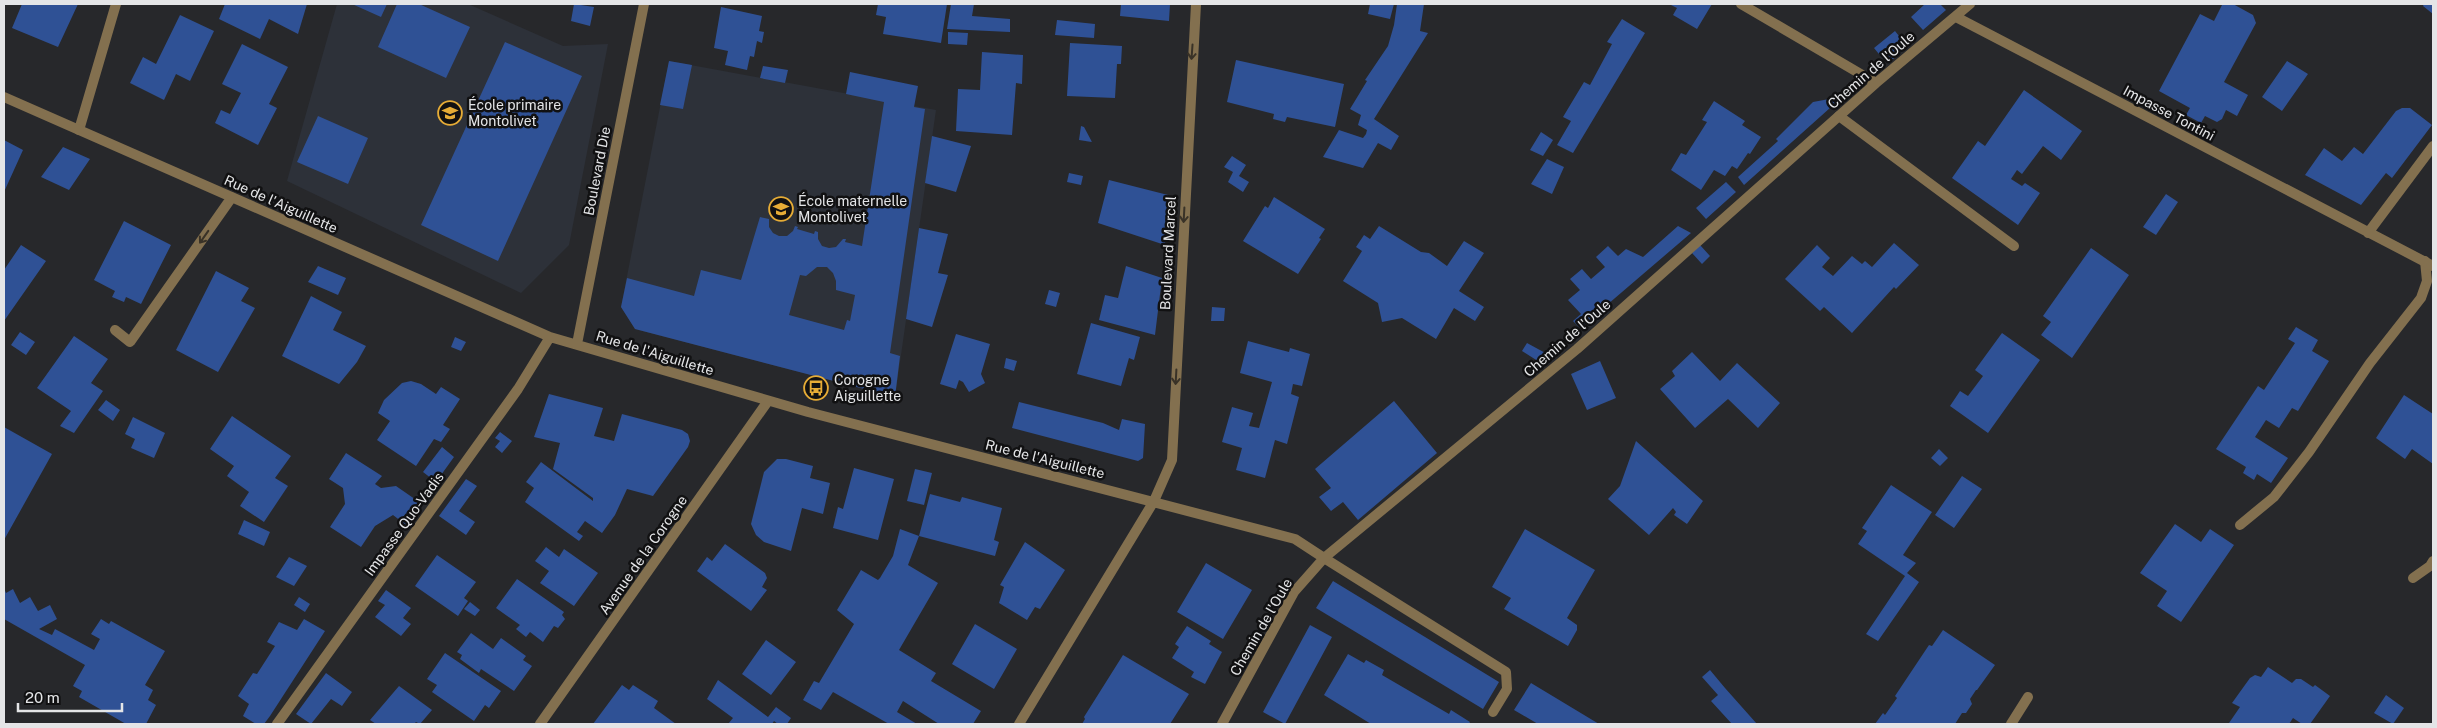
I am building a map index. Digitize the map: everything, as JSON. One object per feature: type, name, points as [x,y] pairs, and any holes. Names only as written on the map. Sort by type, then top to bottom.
[{"type":"street","points":[[79,130],[116,4]]},
{"type":"street","name":"Boulevard Die","points":[[577,344],[644,4]]},
{"type":"street","name":"Boulevard Marcel","points":[[1019,724],[1154,501],[1172,460],[1196,4]]},
{"type":"street","points":[[1741,4],[1876,82]]},
{"type":"street","name":"Chemin de l'Oule","points":[[1222,724],[1294,592],[1324,558],[1577,349],[1876,82],[1970,4]]},
{"type":"street","name":"Impasse Tontini","points":[[1956,17],[2429,264]]},
{"type":"street","name":"Rue de l'Aiguillette","points":[[4,97],[550,337],[768,401],[1295,538],[1506,672],[1507,689],[1493,712]]},
{"type":"street","points":[[1839,116],[2014,246]]},
{"type":"street","points":[[2368,233],[2433,146]]},
{"type":"street","points":[[115,330],[130,342],[232,197]]},
{"type":"street","points":[[2240,525],[2274,497],[2309,452],[2370,363],[2421,298],[2427,280],[2429,264]]},
{"type":"street","name":"Impasse Quo-Vadis","points":[[277,724],[518,389],[550,337]]},
{"type":"street","name":"Avenue de la Corogne","points":[[540,724],[768,401]]},
{"type":"street","points":[[2413,578],[2430,566],[2433,561]]},
{"type":"street","points":[[2011,724],[2028,697]]},
{"type":"shaded area","name":"École primaire Montolivet","points":[[337,4],[468,4],[563,46],[608,44],[569,245],[521,293],[287,181]]},
{"type":"shaded area","name":"École maternelle Montolivet","points":[[669,61],[936,110],[895,397],[635,329],[621,307]]},
{"type":"building","points":[[22,4],[78,4],[58,47],[12,28]]},
{"type":"building","points":[[225,4],[307,4],[298,34],[269,19],[260,39],[219,19]]},
{"type":"building","points":[[352,4],[387,4],[381,17]]},
{"type":"building","points":[[397,4],[419,4],[470,27],[446,78],[378,47]]},
{"type":"building","points":[[574,4],[594,7],[590,26],[571,21]]},
{"type":"building","points":[[878,4],[947,4],[941,43],[883,34],[886,17],[876,15]]},
{"type":"building","points":[[951,4],[974,4],[972,16],[1010,19],[1010,32],[947,29]]},
{"type":"building","points":[[1121,4],[1170,4],[1169,21],[1120,16]]},
{"type":"building","points":[[1370,4],[1394,4],[1390,19],[1368,14]]},
{"type":"building","points":[[1397,4],[1424,4],[1420,31],[1428,33],[1374,119],[1399,136],[1391,150],[1378,143],[1363,168],[1323,157],[1339,130],[1363,138],[1366,134],[1367,130],[1358,125],[1361,115],[1350,109],[1367,81],[1365,80],[1388,46]]},
{"type":"building","points":[[1669,4],[1712,4],[1697,29],[1673,15],[1677,8]]},
{"type":"building","points":[[1925,4],[1940,4],[1946,10],[1923,30],[1911,17]]},
{"type":"building","points":[[2233,4],[2253,15],[2256,23],[2224,82],[2248,95],[2237,116],[2226,110],[2222,119],[2217,122],[2205,116],[2201,123],[2186,115],[2190,108],[2159,91],[2200,14],[2214,21],[2222,5]]},
{"type":"building","points":[[2424,4],[2433,4],[2433,14],[2423,6]]},
{"type":"building","points":[[721,7],[762,16],[759,31],[764,32],[762,43],[757,41],[754,57],[750,56],[747,70],[725,65],[728,51],[714,48]]},
{"type":"building","points":[[180,15],[214,31],[190,81],[176,74],[164,100],[130,83],[143,57],[156,64]]},
{"type":"building","points":[[1622,19],[1645,33],[1573,153],[1557,145],[1571,121],[1563,117],[1584,82],[1590,85],[1612,44],[1607,42]]},
{"type":"building","points":[[1057,20],[1095,24],[1094,38],[1055,35]]},
{"type":"building","points":[[1895,31],[1907,46],[1893,59],[1883,59],[1874,48]]},
{"type":"building","points":[[948,32],[968,33],[967,45],[948,44]]},
{"type":"building","points":[[505,42],[582,76],[498,261],[421,225]]},
{"type":"building","points":[[1070,43],[1122,46],[1121,64],[1117,64],[1115,98],[1067,96]]},
{"type":"building","points":[[242,44],[288,67],[269,104],[277,108],[258,145],[215,123],[221,110],[230,114],[241,93],[222,84]]},
{"type":"building","points":[[982,52],[1023,55],[1022,84],[1016,83],[1012,135],[956,131],[958,89],[980,90]]},
{"type":"building","points":[[1236,60],[1344,84],[1335,127],[1287,117],[1285,122],[1273,119],[1274,114],[1227,102]]},
{"type":"building","points":[[669,61],[692,65],[683,109],[660,105]]},
{"type":"building","points":[[2287,61],[2308,74],[2282,111],[2262,97]]},
{"type":"building","points":[[763,66],[788,70],[785,83],[760,78]]},
{"type":"building","points":[[850,72],[918,86],[914,107],[925,109],[890,353],[900,356],[895,397],[635,329],[621,307],[627,278],[694,296],[701,270],[741,280],[760,217],[769,219],[769,227],[773,233],[779,236],[787,236],[793,231],[795,226],[798,227],[797,229],[814,234],[815,231],[818,232],[818,239],[822,246],[836,247],[843,239],[846,239],[845,242],[862,246],[884,102],[846,94]],"holes":[[[817,267],[827,267],[833,273],[836,281],[836,290],[855,295],[850,321],[847,320],[844,330],[789,315],[800,275],[806,276]]]},
{"type":"building","points":[[2024,90],[2082,131],[2061,160],[2043,146],[2022,174],[2017,170],[2011,179],[2022,186],[2025,183],[2040,193],[2018,225],[1952,178],[1978,141],[1985,146]]},
{"type":"building","points":[[1840,97],[1744,185],[1738,177],[1778,141],[1776,139],[1813,102]]},
{"type":"building","points":[[1714,101],[1745,121],[1742,125],[1761,137],[1737,169],[1732,166],[1725,176],[1714,170],[1701,190],[1671,170],[1681,153],[1686,155],[1707,122],[1702,120]]},
{"type":"building","points":[[2402,108],[2410,108],[2432,125],[2392,178],[2386,173],[2361,205],[2305,175],[2324,148],[2342,161],[2354,147],[2363,154],[2396,111]]},
{"type":"building","points":[[318,116],[368,138],[348,184],[297,162]]},
{"type":"building","points":[[1081,126],[1084,127],[1092,142],[1079,140]]},
{"type":"building","points":[[1541,132],[1553,140],[1543,156],[1530,150]]},
{"type":"building","points":[[932,136],[971,146],[956,192],[925,183]]},
{"type":"building","points":[[4,140],[23,150],[4,192]]},
{"type":"building","points":[[63,147],[90,159],[69,190],[41,177]]},
{"type":"building","points":[[1232,156],[1246,165],[1239,176],[1249,182],[1243,192],[1228,182],[1233,172],[1224,167]]},
{"type":"building","points":[[1547,159],[1564,167],[1552,194],[1531,184]]},
{"type":"building","points":[[1069,173],[1083,176],[1081,185],[1067,182]]},
{"type":"building","points":[[1109,180],[1168,195],[1165,245],[1098,223]]},
{"type":"building","points":[[1726,182],[1736,192],[1706,219],[1696,208]]},
{"type":"building","points":[[2166,194],[2178,202],[2156,235],[2143,227]]},
{"type":"building","points":[[1274,197],[1325,229],[1319,238],[1321,239],[1298,274],[1243,241],[1265,206],[1268,208]]},
{"type":"building","points":[[124,221],[171,245],[141,304],[126,297],[124,302],[112,297],[115,291],[94,280]]},
{"type":"building","points":[[1379,226],[1421,252],[1429,253],[1447,266],[1464,241],[1484,253],[1459,291],[1484,307],[1475,321],[1454,308],[1436,339],[1402,318],[1382,322],[1378,303],[1343,281],[1362,251],[1356,247],[1364,235],[1370,239]]},
{"type":"building","points":[[1678,226],[1691,233],[1580,328],[1573,321],[1581,314],[1568,300],[1580,290],[1570,279],[1582,269],[1591,279],[1605,267],[1596,257],[1608,246],[1618,256],[1626,249],[1643,257]]},
{"type":"building","points":[[919,228],[948,234],[938,273],[948,275],[932,327],[906,319]]},
{"type":"building","points":[[1894,243],[1919,265],[1896,289],[1894,287],[1852,333],[1824,307],[1820,311],[1785,279],[1817,245],[1830,258],[1822,267],[1833,276],[1852,256],[1862,264],[1865,261],[1872,267]]},
{"type":"building","points":[[21,245],[46,261],[4,321],[4,270]]},
{"type":"building","points":[[1700,245],[1710,256],[1702,264],[1692,253]]},
{"type":"building","points":[[2091,248],[2129,275],[2072,358],[2041,335],[2051,322],[2043,316]]},
{"type":"building","points":[[318,266],[346,278],[338,295],[308,282]]},
{"type":"building","points":[[1126,266],[1162,278],[1155,335],[1099,320],[1105,295],[1118,298]]},
{"type":"building","points":[[216,271],[249,288],[241,301],[255,308],[218,372],[176,350]]},
{"type":"building","points":[[1049,290],[1060,293],[1056,307],[1045,304]]},
{"type":"building","points":[[311,296],[342,312],[333,330],[366,346],[357,362],[339,384],[282,356]]},
{"type":"building","points":[[1212,307],[1225,308],[1224,321],[1211,321]]},
{"type":"building","points":[[1091,323],[1140,337],[1134,360],[1129,358],[1121,386],[1077,374]]},
{"type":"building","points":[[2296,327],[2318,340],[2312,351],[2329,361],[2298,411],[2292,408],[2279,428],[2266,420],[2255,437],[2288,458],[2271,483],[2257,474],[2254,480],[2243,473],[2246,467],[2216,449],[2258,386],[2264,390],[2295,343],[2288,339]]},
{"type":"building","points":[[20,332],[35,342],[26,355],[11,345]]},
{"type":"building","points":[[2002,333],[2040,360],[1988,433],[1950,406],[1960,391],[1968,396],[1983,376],[1975,370]]},
{"type":"building","points":[[956,334],[990,344],[981,374],[985,383],[969,392],[963,382],[959,380],[956,389],[940,384]]},
{"type":"building","points":[[74,336],[108,359],[91,383],[103,391],[74,433],[60,426],[71,411],[37,388]]},
{"type":"building","points":[[455,337],[466,342],[461,351],[451,347]]},
{"type":"building","points":[[1248,341],[1289,352],[1290,348],[1310,354],[1302,386],[1293,384],[1291,394],[1299,397],[1287,444],[1275,440],[1265,478],[1236,470],[1242,448],[1222,442],[1232,407],[1253,413],[1249,426],[1259,428],[1272,382],[1240,373]]},
{"type":"building","points":[[1527,343],[1549,355],[1541,363],[1522,351]]},
{"type":"building","points":[[1692,352],[1720,381],[1737,363],[1780,403],[1758,428],[1728,399],[1695,428],[1660,389],[1675,376],[1672,371]]},
{"type":"building","points":[[1006,358],[1017,361],[1014,371],[1004,368]]},
{"type":"building","points":[[1600,361],[1616,398],[1587,410],[1571,374]]},
{"type":"building","points":[[411,381],[421,384],[436,394],[441,387],[460,399],[443,425],[450,429],[441,442],[434,439],[416,466],[377,440],[390,421],[378,413],[384,400],[402,383]]},
{"type":"building","points":[[549,394],[603,408],[594,436],[614,441],[622,414],[682,430],[688,434],[690,441],[688,447],[653,496],[627,489],[615,515],[602,533],[585,521],[577,532],[583,536],[579,541],[525,502],[534,488],[526,482],[541,462],[593,501],[593,498],[553,469],[560,443],[534,437]]},
{"type":"building","points":[[2404,395],[2433,414],[2433,464],[2412,449],[2405,459],[2376,438]]},
{"type":"building","points":[[106,400],[120,410],[113,421],[98,410]]},
{"type":"building","points":[[1394,401],[1437,453],[1358,520],[1343,502],[1331,511],[1319,497],[1331,488],[1315,469]]},
{"type":"building","points":[[1019,402],[1103,423],[1119,430],[1122,419],[1145,424],[1143,458],[1138,461],[1012,428]]},
{"type":"building","points":[[232,416],[291,456],[275,478],[288,486],[264,522],[240,506],[249,492],[227,476],[234,466],[210,449]]},
{"type":"building","points":[[133,417],[165,433],[154,458],[131,448],[135,439],[125,434]]},
{"type":"building","points":[[4,427],[52,454],[4,540]]},
{"type":"building","points":[[500,432],[512,441],[502,453],[495,447],[500,441],[495,438]]},
{"type":"building","points":[[1636,441],[1703,501],[1687,524],[1674,515],[1676,512],[1673,508],[1649,535],[1608,499],[1620,486]]},
{"type":"building","points":[[442,447],[454,457],[436,482],[423,472]]},
{"type":"building","points":[[1939,449],[1948,458],[1940,466],[1931,458]]},
{"type":"building","points":[[346,453],[382,476],[375,484],[381,488],[396,486],[422,504],[406,525],[393,515],[375,526],[361,547],[330,527],[345,504],[343,488],[329,479]]},
{"type":"building","points":[[777,459],[786,459],[813,466],[810,478],[830,483],[823,514],[802,508],[791,551],[764,542],[756,535],[751,524],[764,472]]},
{"type":"building","points":[[854,468],[894,479],[878,540],[833,528],[838,507],[843,509]]},
{"type":"building","points":[[915,469],[932,473],[924,505],[907,501]]},
{"type":"building","points":[[1962,476],[1982,489],[1954,528],[1935,515]]},
{"type":"building","points":[[466,479],[477,486],[459,511],[475,522],[466,535],[439,516]]},
{"type":"building","points":[[1891,485],[1932,512],[1903,555],[1916,563],[1907,573],[1919,582],[1878,641],[1866,634],[1905,576],[1858,544],[1867,531],[1862,528]]},
{"type":"building","points":[[930,494],[960,502],[962,497],[1002,508],[994,540],[999,542],[995,556],[919,536]]},
{"type":"building","points":[[244,520],[270,532],[264,546],[238,534]]},
{"type":"building","points":[[2175,524],[2201,542],[2210,529],[2234,545],[2181,622],[2157,606],[2167,591],[2140,573]]},
{"type":"building","points":[[900,529],[919,536],[908,565],[938,583],[899,650],[936,673],[931,681],[981,711],[973,724],[939,724],[903,701],[897,712],[917,724],[889,724],[833,692],[821,710],[803,700],[814,681],[819,683],[854,624],[837,610],[861,570],[878,580],[880,578],[893,556]]},
{"type":"building","points":[[1525,529],[1595,570],[1567,618],[1577,625],[1577,630],[1568,646],[1504,609],[1511,598],[1492,587]]},
{"type":"building","points":[[1025,542],[1065,570],[1040,609],[1035,607],[1027,620],[999,603],[1004,587],[1000,585]]},
{"type":"building","points":[[725,544],[765,573],[767,578],[762,587],[767,590],[751,611],[697,571],[707,557],[712,561]]},
{"type":"building","points":[[546,547],[559,557],[564,549],[598,573],[574,606],[540,583],[549,571],[535,561]]},
{"type":"building","points":[[437,555],[476,582],[464,598],[468,601],[458,616],[415,586]]},
{"type":"building","points":[[289,557],[307,566],[294,586],[276,577]]},
{"type":"building","points":[[1206,563],[1252,590],[1223,639],[1177,612]]},
{"type":"building","points":[[517,579],[564,612],[562,615],[565,619],[558,628],[554,626],[543,642],[530,632],[526,637],[516,629],[520,625],[496,608]]},
{"type":"building","points":[[1333,581],[1499,682],[1483,709],[1316,608]]},
{"type":"building","points":[[4,588],[6,593],[13,589],[20,603],[30,597],[38,611],[50,605],[57,619],[39,629],[52,635],[55,629],[94,650],[100,639],[91,634],[101,619],[109,624],[111,621],[165,651],[145,685],[153,690],[148,700],[156,705],[146,724],[126,724],[79,697],[82,691],[73,686],[85,665],[4,619]]},
{"type":"building","points":[[386,590],[411,608],[403,618],[411,624],[401,636],[375,617],[385,605],[378,601]]},
{"type":"building","points":[[299,597],[310,604],[305,612],[294,605]]},
{"type":"building","points":[[470,602],[480,610],[475,616],[464,609]]},
{"type":"building","points":[[304,619],[325,631],[270,716],[264,724],[256,724],[243,716],[249,704],[238,696],[253,673],[257,674],[275,646],[267,642],[279,622],[297,630]]},
{"type":"building","points":[[975,624],[1017,649],[994,689],[952,664]]},
{"type":"building","points":[[1310,625],[1332,637],[1285,724],[1263,712]]},
{"type":"building","points":[[1187,626],[1211,641],[1209,644],[1222,652],[1205,684],[1191,677],[1194,672],[1172,658],[1179,647],[1175,644]]},
{"type":"building","points":[[1943,630],[1995,665],[1970,699],[1972,704],[1966,713],[1962,713],[1955,724],[1875,724],[1883,713],[1885,715],[1897,698],[1895,696],[1929,645],[1932,646]]},
{"type":"building","points":[[471,633],[493,649],[501,638],[526,656],[523,660],[532,666],[514,691],[481,669],[479,673],[460,659],[462,655],[457,652]]},
{"type":"building","points":[[766,640],[796,662],[771,695],[742,674]]},
{"type":"building","points":[[445,653],[501,691],[489,708],[485,705],[474,721],[432,692],[437,685],[427,679]]},
{"type":"building","points":[[1348,654],[1364,663],[1366,660],[1384,670],[1382,675],[1449,714],[1451,710],[1470,722],[1469,724],[1371,724],[1324,695]]},
{"type":"building","points":[[1123,655],[1189,694],[1170,724],[1082,724],[1085,719],[1084,717]]},
{"type":"building","points":[[2268,667],[2292,683],[2296,679],[2301,679],[2313,687],[2315,685],[2330,696],[2310,724],[2302,724],[2293,718],[2289,724],[2229,723],[2240,707],[2232,703],[2250,678],[2255,675],[2261,677]]},
{"type":"building","points":[[1710,670],[1757,724],[1732,724],[1711,701],[1718,695],[1702,677]]},
{"type":"building","points":[[326,673],[352,692],[342,706],[331,699],[311,724],[296,714]]},
{"type":"building","points":[[718,680],[768,717],[776,707],[791,718],[787,724],[778,724],[774,721],[772,724],[728,724],[733,718],[707,699]]},
{"type":"building","points":[[1531,683],[1599,724],[1538,724],[1514,710]]},
{"type":"building","points":[[622,685],[629,690],[633,685],[658,701],[654,708],[676,724],[593,724]]},
{"type":"building","points":[[399,686],[432,710],[420,724],[416,722],[414,724],[376,724],[370,720]]},
{"type":"building","points":[[2386,695],[2404,708],[2393,724],[2374,713]]},
{"type":"place","name":"École primaire Montolivet","points":[[450,113]]},
{"type":"place","name":"École maternelle Montolivet","points":[[781,209]]},
{"type":"place","name":"Corogne Aiguillette","points":[[816,388]]}]
